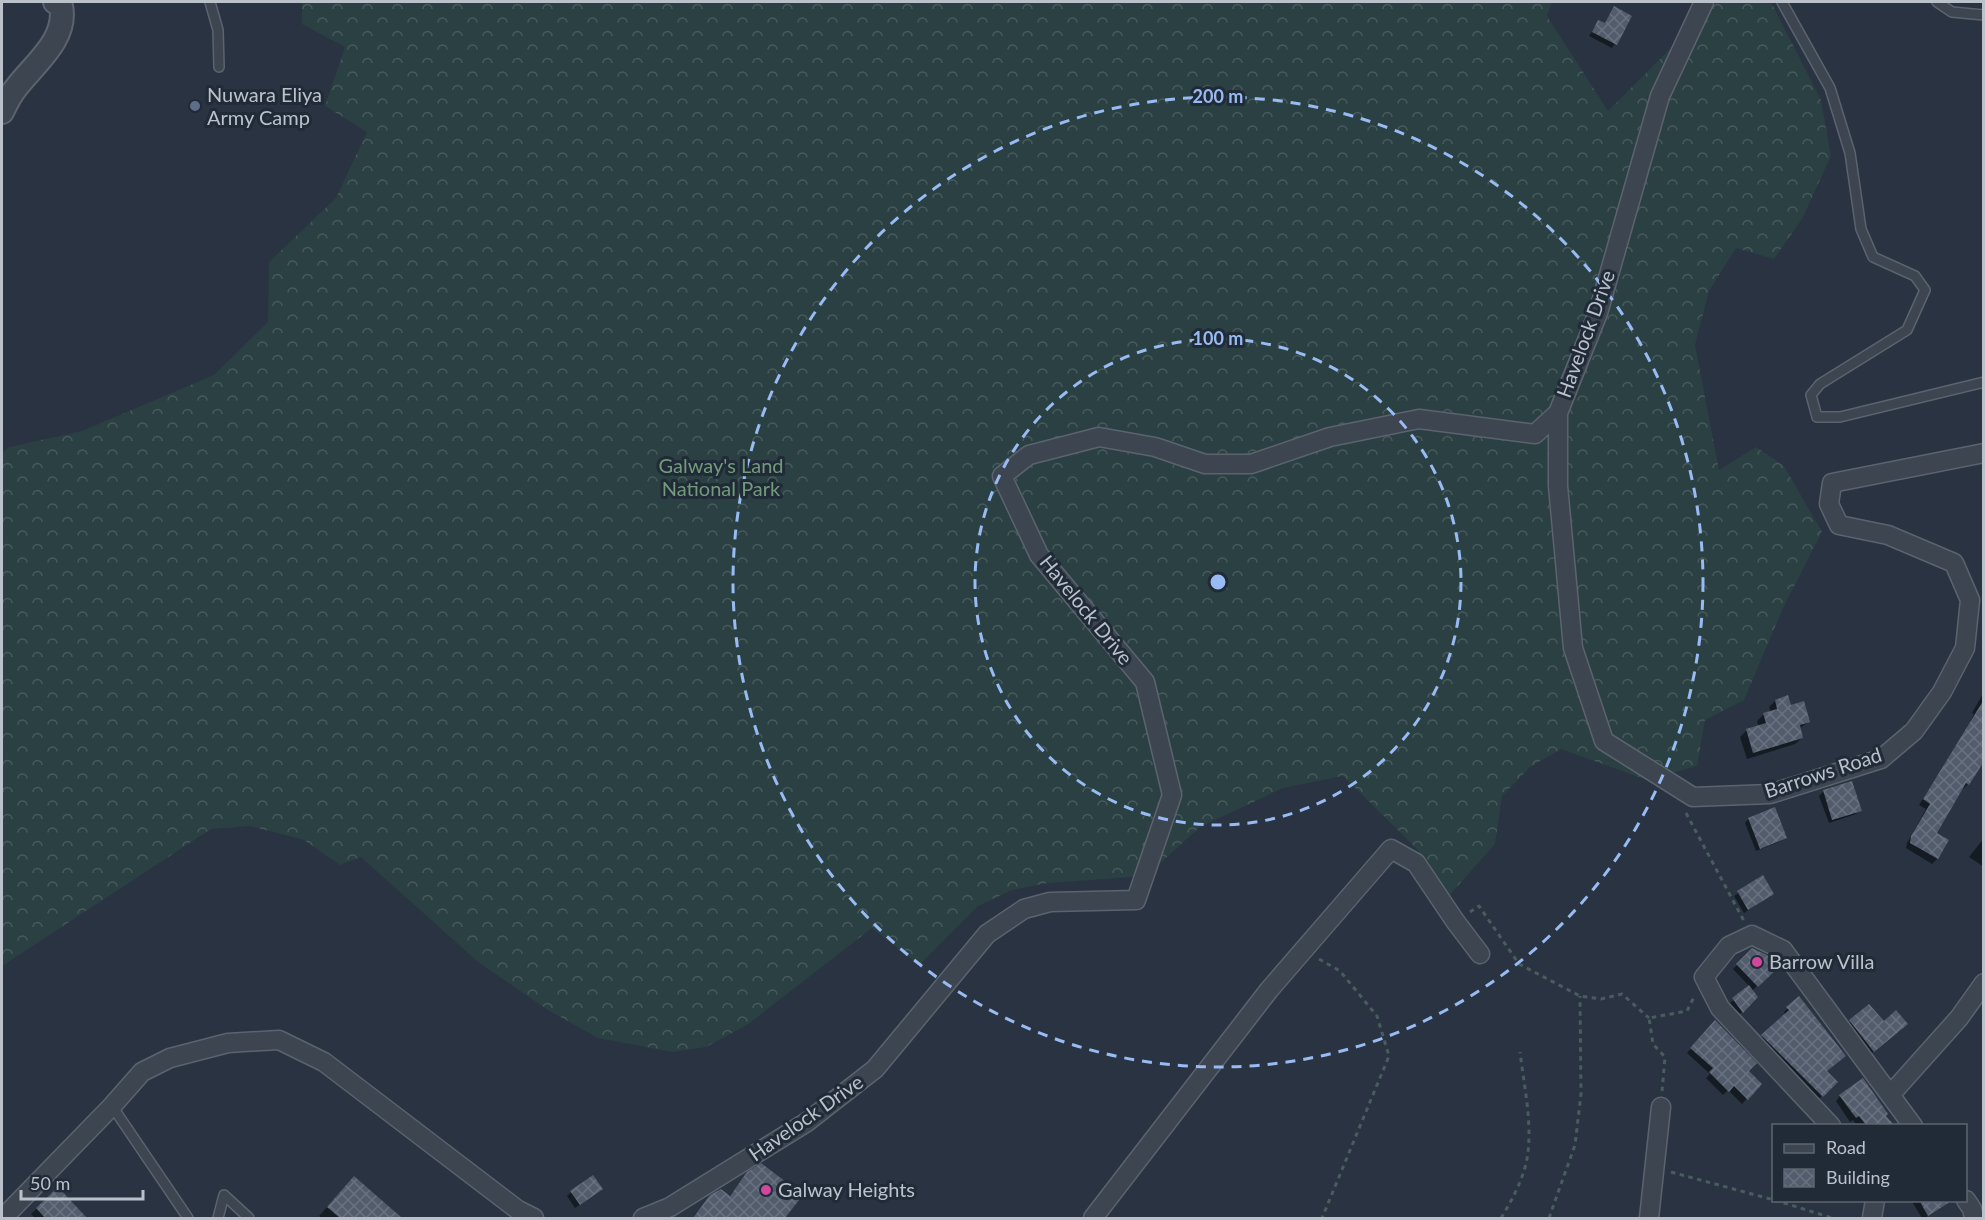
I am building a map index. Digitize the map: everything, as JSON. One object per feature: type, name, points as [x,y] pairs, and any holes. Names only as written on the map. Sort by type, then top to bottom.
[{"type":"street","name":"Havelock Drive","points":[[643,1218],[670,1207],[807,1122],[875,1069],[987,934],[1024,909],[1050,902],[1136,900],[1172,795],[1145,682],[1039,555],[1002,476],[1029,455],[1099,437],[1155,447],[1205,464],[1251,464],[1330,437],[1419,419],[1535,434],[1558,413],[1598,313],[1660,96],[1704,2]]},
{"type":"street","points":[[2,112],[14,90],[54,42],[63,16],[63,3]]},
{"type":"street","name":"Barrows Road","points":[[1558,413],[1558,486],[1573,648],[1604,741],[1692,797],[1770,794],[1881,759],[1914,731],[1942,692],[1965,648],[1970,600],[1954,563],[1888,535],[1839,525],[1829,504],[1832,483],[1983,453]]},
{"type":"street","points":[[1093,1218],[1269,990],[1391,849],[1416,863],[1479,954]]},
{"type":"street","points":[[1830,1124],[1720,1008],[1704,978],[1729,946],[1752,935],[1783,950],[1912,1124]]},
{"type":"street","points":[[1891,1094],[1959,1018],[1983,983]]},
{"type":"street","points":[[3,1218],[142,1072],[170,1058],[228,1043],[279,1040],[324,1062],[518,1210],[534,1218]]},
{"type":"street","points":[[1649,1218],[1661,1107]]},
{"type":"street","points":[[1872,1218],[1875,1202]]},
{"type":"street","points":[[1967,1202],[1972,1209],[1974,1218]]},
{"type":"lane","points":[[210,2],[218,30],[219,67]]},
{"type":"lane","points":[[1782,2],[1830,88],[1850,153],[1861,229],[1872,257],[1915,276],[1925,291],[1907,330],[1820,384],[1810,395],[1817,417],[1840,417],[1983,382]]},
{"type":"lane","points":[[1937,2],[1952,12],[1983,15]]},
{"type":"lane","points":[[112,1106],[188,1218]]},
{"type":"lane","points":[[218,1218],[224,1195],[249,1218]]},
{"type":"path","points":[[1683,808],[1752,935]]},
{"type":"path","points":[[1455,921],[1479,906],[1519,964],[1580,996],[1601,999],[1622,994],[1649,1018],[1653,1044],[1665,1057],[1661,1107]]},
{"type":"path","points":[[1305,950],[1340,971],[1377,1016],[1389,1056],[1322,1218]]},
{"type":"path","points":[[1649,1018],[1687,1011],[1704,978]]},
{"type":"path","points":[[1549,1218],[1575,1145],[1581,1094],[1580,996]]},
{"type":"path","points":[[1502,1218],[1514,1197],[1527,1159],[1529,1134],[1520,1052]]},
{"type":"path","points":[[1654,1168],[1772,1199]]},
{"type":"path","points":[[1780,1202],[1832,1218]]},
{"type":"green space","name":"Galway's Land National Park","points":[[302,2],[1552,2],[1547,16],[1608,111],[1717,2],[1771,2],[1821,100],[1831,156],[1802,219],[1774,259],[1736,248],[1709,291],[1695,345],[1719,470],[1756,447],[1784,466],[1822,532],[1783,608],[1744,700],[1705,720],[1697,766],[1647,780],[1561,749],[1530,767],[1502,796],[1495,844],[1447,898],[1417,849],[1343,776],[1283,788],[1200,827],[1146,876],[1048,883],[1012,890],[978,906],[919,965],[872,928],[747,1025],[706,1047],[673,1052],[598,1038],[548,1010],[478,962],[361,857],[340,865],[304,840],[250,826],[211,829],[2,966],[2,453],[9,447],[82,431],[214,375],[268,322],[269,262],[336,198],[367,132],[325,106],[345,47],[302,24]]},
{"type":"building","points":[[1614,6],[1632,16],[1617,45],[1592,32],[1598,20],[1605,23]]},
{"type":"building","points":[[1788,695],[1791,705],[1804,701],[1810,722],[1800,725],[1803,738],[1753,753],[1746,729],[1766,723],[1763,713],[1777,709],[1775,700]]},
{"type":"building","points":[[1983,701],[1983,763],[1969,785],[1966,783],[1937,833],[1949,840],[1938,859],[1910,843],[1911,836],[1930,804],[1923,799]]},
{"type":"building","points":[[1852,781],[1862,811],[1832,820],[1823,790]]},
{"type":"building","points":[[1775,807],[1787,838],[1760,849],[1748,818]]},
{"type":"building","points":[[1763,875],[1774,894],[1748,910],[1737,891]]},
{"type":"building","points":[[1752,948],[1769,956],[1779,967],[1758,987],[1736,964]]},
{"type":"building","points":[[1749,985],[1758,997],[1743,1013],[1732,998]]},
{"type":"building","points":[[1799,996],[1846,1056],[1827,1071],[1838,1082],[1823,1097],[1761,1035],[1789,1010],[1786,1007]]},
{"type":"building","points":[[1869,1004],[1884,1021],[1896,1010],[1908,1024],[1874,1052],[1849,1020]]},
{"type":"building","points":[[1715,1020],[1757,1063],[1749,1071],[1762,1084],[1748,1100],[1734,1086],[1729,1092],[1709,1072],[1713,1068],[1690,1048]]},
{"type":"building","points":[[1863,1078],[1893,1124],[1865,1124],[1859,1116],[1856,1118],[1839,1095]]},
{"type":"building","name":"Galway Heights","points":[[761,1163],[803,1195],[785,1218],[693,1218],[710,1195],[721,1189],[730,1196],[747,1172]]},
{"type":"building","points":[[593,1175],[603,1189],[580,1205],[570,1191]]},
{"type":"building","points":[[354,1176],[402,1218],[340,1218],[327,1207]]},
{"type":"building","points":[[58,1187],[87,1218],[45,1218],[36,1208]]},
{"type":"building","points":[[1920,1202],[1950,1202],[1928,1216]]},
{"type":"place","name":"Nuwara Eliya Army Camp","points":[[195,106]]},
{"type":"place","name":"Barrow Villa","points":[[1757,962]]},
{"type":"place","name":"Galway Heights","points":[[766,1190]]}]
